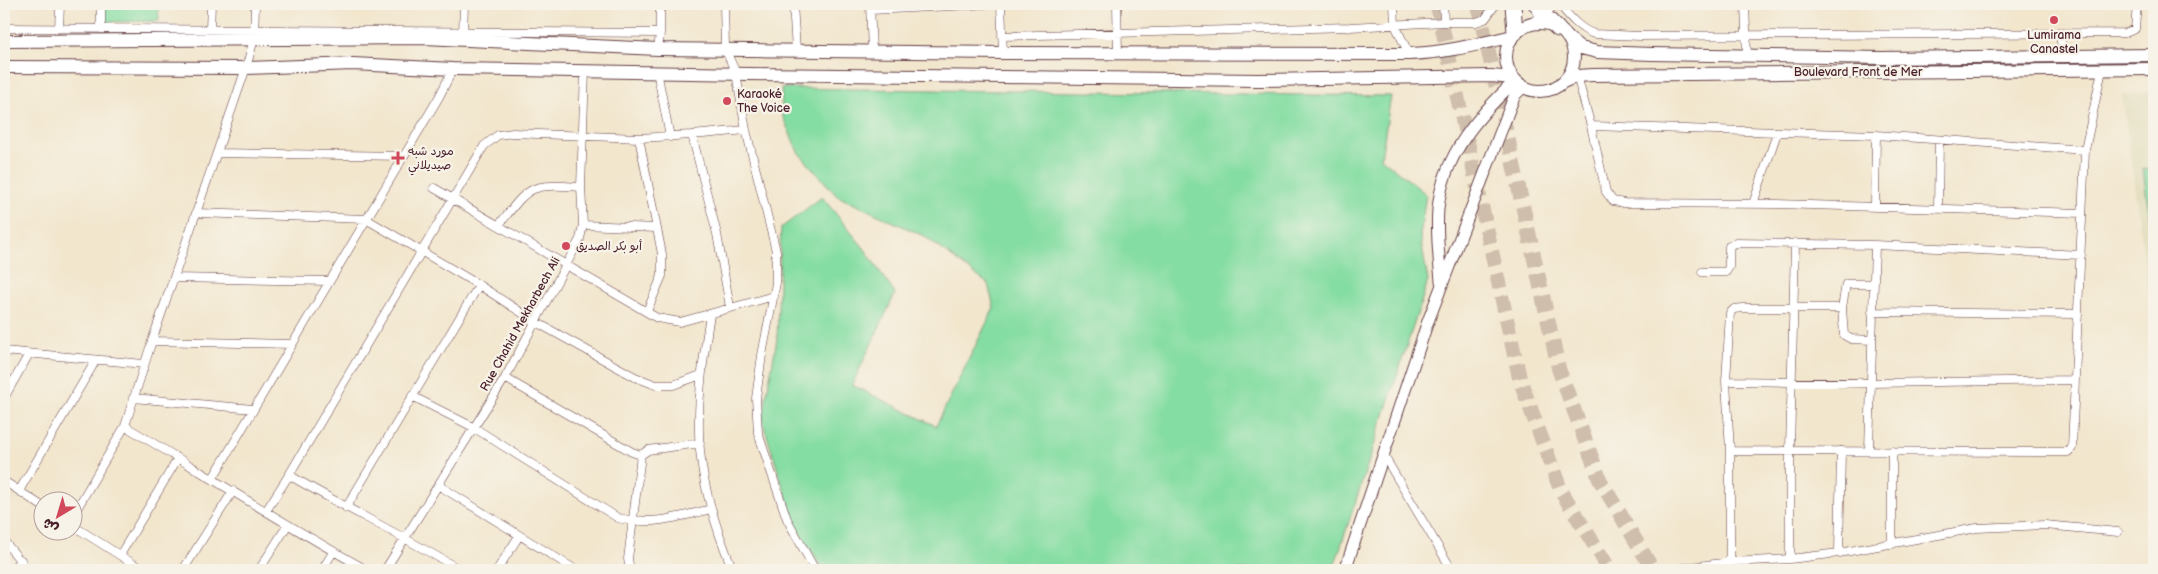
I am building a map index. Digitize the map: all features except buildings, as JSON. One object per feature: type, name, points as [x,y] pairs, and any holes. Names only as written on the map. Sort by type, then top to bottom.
[{"type":"highway","points":[[1513,4],[1518,31]]},
{"type":"highway","points":[[1540,9],[1562,33]]},
{"type":"main road","points":[[4,41],[254,35],[463,35],[658,49],[1118,54],[1409,54],[1461,48],[1543,24],[1562,33],[1580,48],[1597,52],[1882,58],[2154,55]]},
{"type":"main road","points":[[1345,570],[1441,286],[1515,94],[1517,82],[1508,68],[1506,58],[1507,47],[1518,31]]},
{"type":"main road","points":[[4,67],[246,68],[353,64],[453,69],[1248,80],[1491,76],[1517,82],[1540,91],[1556,87],[1569,74],[1573,55],[1562,33]]},
{"type":"main road","name":"Boulevard Front de Mer","points":[[1563,82],[1576,76],[2154,69]]},
{"type":"main road","points":[[1441,286],[1438,207],[1446,176],[1464,138],[1498,97],[1517,82]]},
{"type":"street","points":[[59,29],[60,4]]},
{"type":"street","points":[[101,4],[101,29]]},
{"type":"street","points":[[210,29],[211,4]]},
{"type":"street","points":[[82,500],[125,426],[144,364],[246,68],[254,35],[255,4]]},
{"type":"street","points":[[464,4],[463,35],[660,33]]},
{"type":"street","points":[[658,49],[660,4]]},
{"type":"street","points":[[724,4],[725,49],[736,73],[746,130],[776,251],[777,273],[774,296],[762,355],[756,398],[758,432],[786,519],[814,570]]},
{"type":"street","points":[[794,4],[796,50]]},
{"type":"street","points":[[872,51],[871,7],[991,4]]},
{"type":"street","points":[[1001,4],[1003,53]]},
{"type":"street","points":[[1117,4],[1118,54]]},
{"type":"street","points":[[1394,4],[1395,25],[1409,54]]},
{"type":"street","points":[[1443,4],[1444,22]]},
{"type":"street","points":[[1002,36],[1480,21],[1492,12],[1496,4]]},
{"type":"street","points":[[1518,31],[1540,9],[1558,4],[1578,26],[1594,34],[1640,36],[2124,33],[2135,29],[2137,4]]},
{"type":"street","points":[[1745,4],[1747,56]]},
{"type":"street","points":[[4,28],[210,29],[254,35]]},
{"type":"street","points":[[2059,32],[2064,56]]},
{"type":"street","points":[[213,478],[439,97],[453,69]]},
{"type":"street","name":"Rue Chahid Mekharbech Ali","points":[[385,570],[505,378],[580,239],[583,225],[581,187],[585,70]]},
{"type":"street","points":[[1730,451],[2068,452],[2072,446],[2086,150],[2102,70]]},
{"type":"street","points":[[657,71],[670,136]]},
{"type":"street","points":[[1576,76],[1591,126],[1606,192],[1613,201],[1624,203],[1875,206],[2082,213]]},
{"type":"street","points":[[1591,126],[1876,135],[2086,150]]},
{"type":"street","points":[[266,511],[484,146],[498,135],[513,133],[639,138],[746,130]]},
{"type":"street","points":[[1753,204],[1777,133]]},
{"type":"street","points":[[692,135],[717,234],[730,307]]},
{"type":"street","points":[[1875,206],[1876,135]]},
{"type":"street","points":[[639,138],[662,254],[662,276],[646,311]]},
{"type":"street","points":[[1938,208],[1939,140]]},
{"type":"street","points":[[218,153],[404,156]]},
{"type":"street","points":[[499,224],[529,190],[547,185],[581,187]]},
{"type":"street","points":[[434,188],[499,224],[657,318],[680,322],[774,296]]},
{"type":"street","points":[[197,212],[366,219],[421,253],[479,285],[536,322],[635,378],[656,385],[673,385],[701,375]]},
{"type":"street","points":[[583,225],[656,228]]},
{"type":"street","points":[[1790,559],[1790,450],[1795,243]]},
{"type":"street","points":[[1702,272],[1728,271],[1729,247],[1731,244],[1875,245],[2081,255]]},
{"type":"street","points":[[1869,450],[1875,245]]},
{"type":"street","points":[[175,278],[330,282]]},
{"type":"street","points":[[1872,340],[1851,339],[1844,335],[1842,308],[1846,284],[1873,284]]},
{"type":"street","points":[[346,508],[479,285]]},
{"type":"street","points":[[1730,562],[1730,451],[1726,381],[1728,319],[1734,309],[1842,308]]},
{"type":"street","points":[[1872,312],[2078,314]]},
{"type":"street","points":[[710,314],[701,375],[698,434],[711,508],[732,570]]},
{"type":"street","points":[[152,341],[291,344]]},
{"type":"street","points":[[4,351],[144,364]]},
{"type":"street","points":[[4,398],[29,354]]},
{"type":"street","points":[[19,491],[96,360]]},
{"type":"street","points":[[505,378],[632,452],[641,454],[648,450],[700,443]]},
{"type":"street","points":[[1726,381],[1870,383],[2074,380]]},
{"type":"street","points":[[412,396],[473,427],[618,518],[634,522],[672,519],[711,508]]},
{"type":"street","points":[[133,398],[253,409]]},
{"type":"street","points":[[125,426],[213,478],[287,526],[367,570]]},
{"type":"street","points":[[1839,553],[1841,451]]},
{"type":"street","points":[[1892,451],[1892,544]]},
{"type":"street","points":[[630,570],[628,559],[641,454]]},
{"type":"street","points":[[1384,456],[1452,570]]},
{"type":"street","points":[[120,555],[178,458]]},
{"type":"street","points":[[289,475],[346,508],[405,537],[460,570]]},
{"type":"street","points":[[4,481],[32,499]]},
{"type":"street","points":[[438,485],[576,570]]},
{"type":"street","points":[[183,570],[233,491]]},
{"type":"street","points":[[1668,570],[1730,562],[1790,559],[1839,553],[1977,528],[2045,525],[2118,532]]},
{"type":"street","points":[[259,570],[287,526]]},
{"type":"street","points":[[82,531],[143,570]]},
{"type":"street","points":[[497,570],[519,536]]},
{"type":"street","points":[[4,540],[28,570]]},
{"type":"street","points":[[322,570],[333,552]]},
{"type":"street","points":[[11,570],[21,560]]},
{"type":"shaded area","points":[[2154,92],[2154,322],[2153,322],[2122,95]]},
{"type":"green space","points":[[104,4],[158,4],[159,21],[104,22]]},
{"type":"green space","points":[[781,88],[1391,96],[1381,158],[1426,194],[1420,235],[1428,281],[1333,570],[824,570],[796,528],[762,420],[777,339],[781,228],[822,197],[864,248],[895,294],[852,385],[936,426],[994,308],[988,284],[924,236],[837,196],[798,152],[782,115]]},
{"type":"green space","points":[[2143,169],[2154,171],[2154,253]]},
{"type":"tunnel","points":[[1437,4],[1520,380],[1561,491],[1610,570]]},
{"type":"tunnel","points":[[1478,4],[1559,370],[1600,480],[1653,570]]},
{"type":"place","name":"Lumirama Canastel","points":[[2054,20]]},
{"type":"place","name":"Karaoké The Voice","points":[[727,101]]},
{"type":"place","name":"مورد شبه صيديلاني","points":[[398,158]]},
{"type":"place","name":"أبو بكر الصديق","points":[[566,246]]}]
